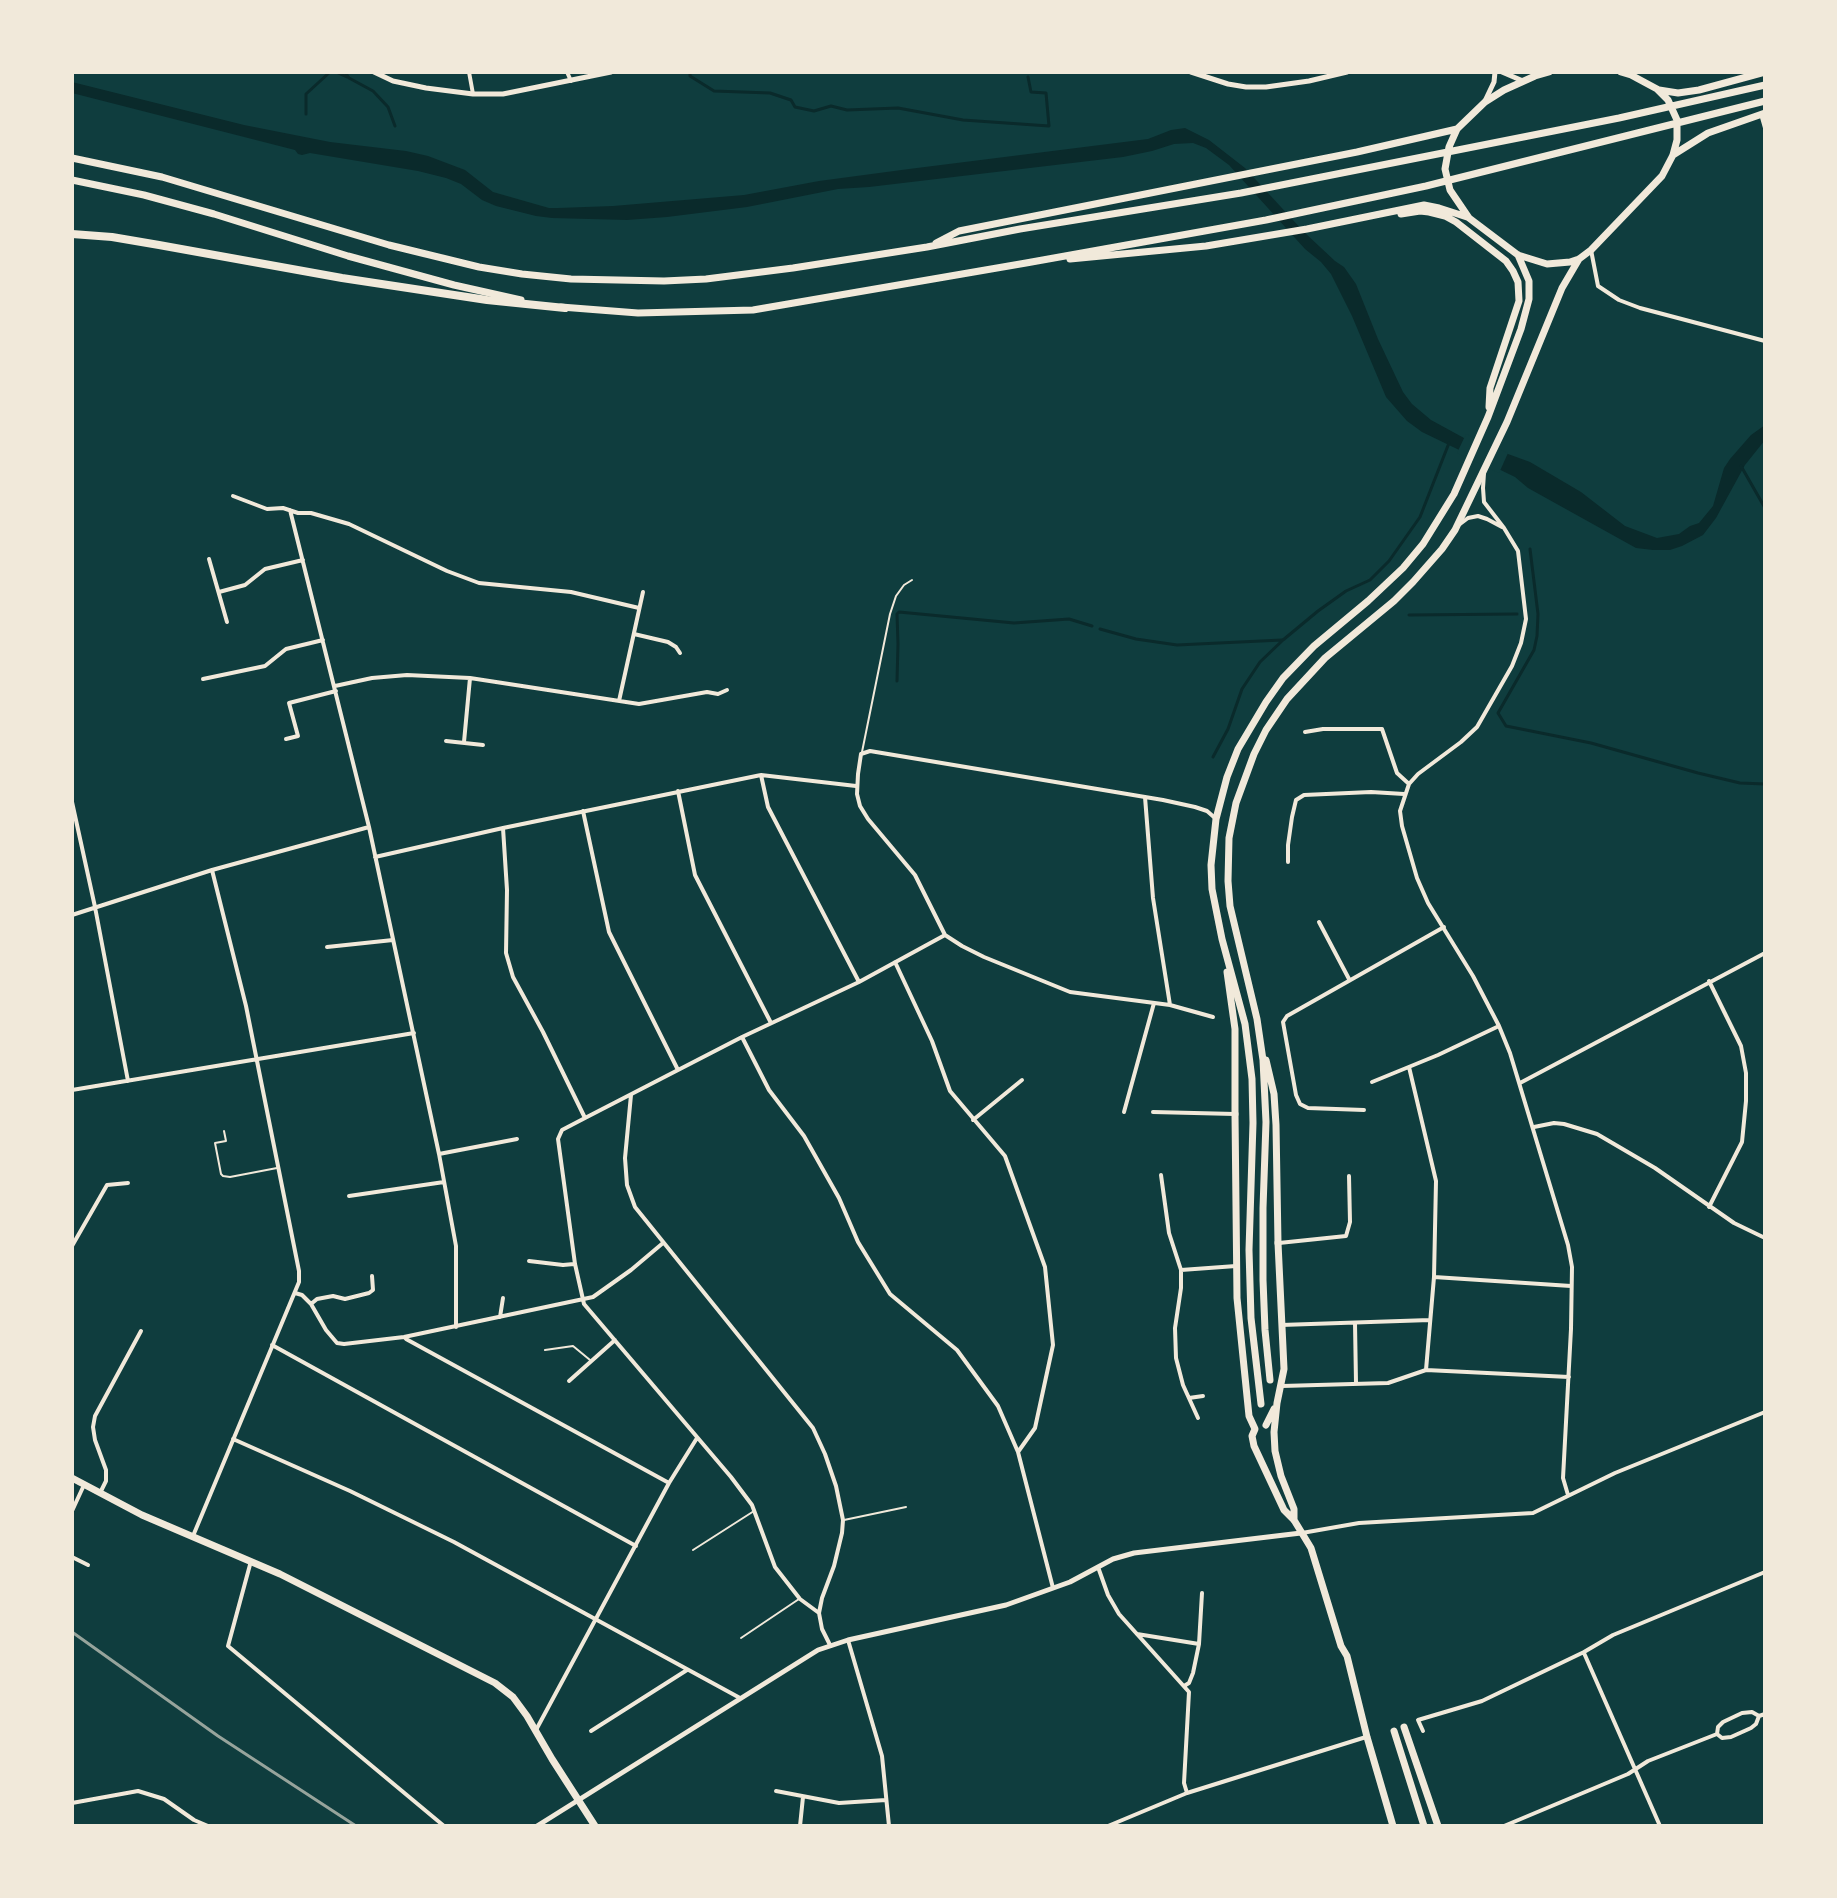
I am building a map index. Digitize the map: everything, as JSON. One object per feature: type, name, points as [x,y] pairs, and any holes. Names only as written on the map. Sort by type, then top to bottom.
[{"type":"highway","points":[[72,234],[127,240],[487,300],[565,308]]},
{"type":"main road","points":[[1469,218],[1450,190],[1445,169],[1449,147],[1457,129],[1485,102],[1523,81],[1549,72]]},
{"type":"main road","points":[[1255,1429],[1266,1425],[1277,1403],[1284,1369],[1276,1125],[1274,1094],[1230,906],[1227,866],[1232,820],[1249,766],[1266,730],[1295,689],[1325,658],[1394,601],[1442,549],[1485,470],[1548,319],[1579,259],[1662,176],[1673,155],[1677,120],[1668,100],[1657,89],[1621,72]]},
{"type":"main road","points":[[1657,89],[1688,92],[1765,72]]},
{"type":"main road","points":[[72,158],[174,180],[436,258],[522,274],[613,281],[664,281],[748,274],[927,247],[1241,193],[1422,159],[1765,85]]},
{"type":"main road","points":[[72,180],[144,195],[348,256],[504,297],[565,308],[638,313],[753,310],[1266,220],[1426,186],[1765,101]]},
{"type":"main road","points":[[1673,155],[1708,133],[1763,113]]},
{"type":"main road","points":[[927,247],[959,231],[1457,129]]},
{"type":"main road","points":[[1026,263],[1206,246],[1424,205],[1469,218],[1518,255],[1547,264],[1579,259]]},
{"type":"main road","points":[[1378,215],[1420,211],[1445,216],[1488,245],[1513,271],[1518,282],[1519,301],[1490,388],[1488,417]]},
{"type":"main road","points":[[1392,1826],[1347,1656],[1341,1646],[1311,1548],[1284,1510],[1254,1446],[1255,1429],[1249,1416],[1244,1373],[1236,1266],[1235,1029],[1212,889],[1211,865],[1216,819],[1227,777],[1238,749],[1266,702],[1283,678],[1314,646],[1403,568],[1444,513],[1479,439],[1521,329],[1529,299],[1529,281],[1518,255]]},
{"type":"main road","points":[[1222,939],[1242,1010],[1252,1079],[1249,1250],[1251,1318],[1261,1404]]},
{"type":"main road","points":[[1257,1019],[1265,1093],[1263,1258],[1270,1380]]},
{"type":"main road","points":[[1277,1403],[1275,1451],[1294,1509],[1294,1520]]},
{"type":"main road","points":[[1266,1425],[1274,1432]]},
{"type":"main road","points":[[1259,1454],[1269,1456],[1275,1451]]},
{"type":"main road","points":[[72,1478],[142,1515],[338,1602],[495,1683],[513,1697],[595,1826]]},
{"type":"main road","points":[[1404,1727],[1438,1826]]},
{"type":"main road","points":[[1394,1731],[1424,1826]]},
{"type":"street","points":[[374,72],[410,85],[473,94],[503,94],[611,72]]},
{"type":"street","points":[[469,72],[473,94]]},
{"type":"street","points":[[567,72],[571,81]]},
{"type":"street","points":[[1193,72],[1228,84],[1266,87],[1347,72]]},
{"type":"street","points":[[1308,72],[1309,81]]},
{"type":"street","points":[[1485,102],[1495,72]]},
{"type":"street","points":[[1502,72],[1523,81]]},
{"type":"street","points":[[1763,113],[1765,128]]},
{"type":"street","points":[[1591,250],[1598,286],[1619,300],[1765,341]]},
{"type":"street","points":[[1485,470],[1484,502],[1518,551],[1526,619],[1517,655],[1477,727],[1418,774],[1404,794],[1400,811],[1411,859],[1428,903],[1473,976],[1499,1026],[1534,1127],[1568,1245],[1572,1267],[1563,1478],[1568,1495]]},
{"type":"street","points":[[233,496],[267,509],[311,513],[362,528],[447,571],[479,583],[571,592],[639,608]]},
{"type":"street","points":[[290,510],[369,827],[439,1154],[456,1246],[456,1327]]},
{"type":"street","points":[[1458,524],[1478,516],[1504,528]]},
{"type":"street","points":[[209,559],[227,622]]},
{"type":"street","points":[[219,592],[245,585],[265,569],[303,560]]},
{"type":"street","points":[[619,701],[643,592]]},
{"type":"street","points":[[634,634],[668,642],[680,653]]},
{"type":"street","points":[[203,679],[265,666],[286,649],[323,640]]},
{"type":"street","points":[[286,739],[298,736],[289,703],[372,678],[407,675],[470,678],[639,704],[707,692],[718,694],[727,690]]},
{"type":"street","points":[[464,742],[470,678]]},
{"type":"street","points":[[1305,732],[1382,729],[1397,773],[1409,784]]},
{"type":"street","points":[[446,741],[483,745]]},
{"type":"street","points":[[1213,1017],[1170,1005],[1070,992],[984,957],[945,935],[915,875],[860,806],[856,786],[861,754],[870,751],[1145,797],[1195,807],[1207,811],[1216,819]]},
{"type":"street","points":[[375,857],[761,775],[856,786]]},
{"type":"street","points":[[761,775],[768,807],[859,982]]},
{"type":"street","points":[[678,791],[695,875],[771,1023]]},
{"type":"street","points":[[1288,862],[1289,832],[1296,800],[1304,795],[1404,794]]},
{"type":"street","points":[[1145,797],[1153,898],[1170,1005]]},
{"type":"street","points":[[72,802],[128,1081]]},
{"type":"street","points":[[583,811],[609,932],[678,1070]]},
{"type":"street","points":[[72,915],[212,870],[369,827]]},
{"type":"street","points":[[503,828],[507,890],[506,953],[513,977],[585,1118]]},
{"type":"street","points":[[193,1536],[299,1282],[246,1006],[212,870]]},
{"type":"street","points":[[1319,922],[1349,979]]},
{"type":"street","points":[[1364,1110],[1308,1108],[1300,1104],[1293,1084],[1283,1022],[1287,1016],[1349,979],[1444,927]]},
{"type":"street","points":[[819,1613],[800,1599],[775,1567],[755,1511],[731,1477],[584,1304],[575,1264],[558,1139],[560,1133],[585,1118],[742,1037],[859,982],[945,935]]},
{"type":"street","points":[[327,947],[393,940]]},
{"type":"street","points":[[1520,1083],[1765,953]]},
{"type":"street","points":[[895,962],[932,1041],[950,1091],[1005,1156],[1045,1267],[1053,1345],[1035,1428],[1018,1452]]},
{"type":"street","points":[[1709,981],[1741,1046],[1746,1073],[1742,1142],[1709,1207]]},
{"type":"street","points":[[1124,1112],[1154,1003]]},
{"type":"street","points":[[1372,1082],[1499,1026]]},
{"type":"street","points":[[72,1090],[414,1033]]},
{"type":"street","points":[[742,1037],[769,1090],[804,1136],[839,1198],[858,1242],[890,1294],[957,1350],[998,1406],[1018,1452],[1053,1588]]},
{"type":"street","points":[[1409,1067],[1436,1181],[1434,1277],[1426,1370]]},
{"type":"street","points":[[973,1120],[1022,1080]]},
{"type":"street","points":[[631,1095],[625,1158],[627,1185],[635,1207],[813,1428],[825,1454],[843,1520],[834,1566],[819,1613],[830,1645]]},
{"type":"street","points":[[1153,1112],[1235,1114]]},
{"type":"street","points":[[1534,1127],[1564,1124],[1597,1134],[1641,1159],[1734,1223],[1765,1238]]},
{"type":"street","points":[[439,1154],[517,1139]]},
{"type":"street","points":[[1161,1175],[1169,1233],[1181,1270],[1175,1328],[1176,1358],[1179,1375],[1198,1418]]},
{"type":"street","points":[[1278,1243],[1346,1236],[1350,1223],[1349,1176]]},
{"type":"street","points":[[349,1196],[444,1182]]},
{"type":"street","points":[[72,1246],[107,1185],[128,1183]]},
{"type":"street","points":[[295,1293],[311,1304],[337,1343],[404,1337],[593,1297],[663,1243]]},
{"type":"street","points":[[529,1261],[575,1264]]},
{"type":"street","points":[[1181,1270],[1236,1266]]},
{"type":"street","points":[[311,1304],[317,1299],[333,1296],[345,1299],[369,1293],[373,1290],[372,1276]]},
{"type":"street","points":[[1434,1277],[1571,1286]]},
{"type":"street","points":[[500,1317],[503,1298]]},
{"type":"street","points":[[1281,1325],[1430,1320]]},
{"type":"street","points":[[1355,1323],[1356,1383]]},
{"type":"street","points":[[100,1493],[106,1481],[106,1470],[95,1440],[95,1416],[141,1331]]},
{"type":"street","points":[[404,1337],[669,1483]]},
{"type":"street","points":[[569,1381],[615,1340]]},
{"type":"street","points":[[272,1345],[636,1546]]},
{"type":"street","points":[[1282,1386],[1388,1383],[1426,1370],[1569,1377]]},
{"type":"street","points":[[1189,1398],[1203,1396]]},
{"type":"street","points":[[537,1826],[830,1645],[1006,1605],[1070,1582],[1113,1559],[1134,1553],[1359,1523],[1525,1515],[1615,1473],[1765,1412]]},
{"type":"street","points":[[536,1730],[697,1437]]},
{"type":"street","points":[[233,1439],[415,1522],[740,1698]]},
{"type":"street","points":[[72,1511],[84,1485]]},
{"type":"street","points":[[72,1557],[88,1565]]},
{"type":"street","points":[[251,1561],[228,1646],[444,1826]]},
{"type":"street","points":[[1098,1567],[1119,1614],[1189,1692],[1184,1783],[1187,1793]]},
{"type":"street","points":[[1423,1731],[1418,1720],[1482,1701],[1613,1635],[1765,1572]]},
{"type":"street","points":[[1184,1686],[1189,1683],[1193,1673],[1199,1644],[1202,1593]]},
{"type":"street","points":[[1137,1634],[1199,1644]]},
{"type":"street","points":[[848,1640],[882,1756],[889,1826]]},
{"type":"street","points":[[1584,1652],[1660,1826]]},
{"type":"street","points":[[591,1731],[687,1670]]},
{"type":"street","points":[[1742,1713],[1762,1715],[1751,1728],[1731,1737],[1722,1738],[1717,1734],[1723,1722],[1742,1713]]},
{"type":"street","points":[[1504,1826],[1648,1761],[1717,1734]]},
{"type":"street","points":[[1108,1826],[1187,1793],[1367,1737]]},
{"type":"street","points":[[72,1803],[138,1791],[164,1799],[208,1826]]},
{"type":"street","points":[[776,1791],[839,1803],[886,1800]]},
{"type":"street","points":[[800,1826],[803,1797]]},
{"type":"lane","points":[[861,754],[890,614],[896,596],[912,580]]},
{"type":"lane","points":[[224,1131],[226,1141],[215,1143],[223,1176],[278,1168]]},
{"type":"lane","points":[[545,1350],[573,1346],[591,1361]]},
{"type":"lane","points":[[843,1520],[906,1507]]},
{"type":"lane","points":[[693,1550],[755,1511]]},
{"type":"lane","points":[[741,1638],[800,1599]]},
{"type":"water","points":[[72,82],[244,125],[330,142],[428,156],[465,170],[493,192],[549,208],[744,195],[819,181],[1148,139],[1185,128],[1209,140],[1245,168],[1304,232],[1344,267],[1356,284],[1378,339],[1403,392],[1412,404],[1431,420],[1464,438],[1530,462],[1581,492],[1625,526],[1657,538],[1679,534],[1699,523],[1713,506],[1724,468],[1730,459],[1751,435],[1765,425],[1765,440],[1745,465],[1716,518],[1703,535],[1670,550],[1636,548],[1528,488],[1515,477],[1422,432],[1407,421],[1386,397],[1331,274],[1229,165],[1206,148],[1193,143],[1174,144],[1123,157],[838,189],[747,207],[667,217],[627,220],[552,218],[496,206],[446,178],[310,153],[302,155],[295,150],[72,93]]},
{"type":"pier","points":[[1466,434],[1508,453],[1499,473],[1457,453]]},
{"type":"waterway","points":[[306,114],[306,94],[330,72]]},
{"type":"waterway","points":[[336,72],[347,77]]},
{"type":"waterway","points":[[345,72],[349,78],[373,91],[388,107],[395,126]]},
{"type":"waterway","points":[[690,72],[690,76],[714,91],[770,93],[791,100],[795,107],[814,111],[831,106],[847,110],[898,108],[963,120],[1049,126],[1046,93],[1031,92],[1028,77]]},
{"type":"waterway","points":[[1213,757],[1228,729],[1242,689],[1260,662],[1318,611],[1346,591],[1370,580],[1389,561],[1420,517],[1449,443]]},
{"type":"waterway","points":[[1741,466],[1765,508]]},
{"type":"waterway","points":[[1530,549],[1538,614],[1537,636],[1534,650],[1498,713],[1506,726],[1591,743],[1740,783],[1765,784]]},
{"type":"waterway","points":[[897,681],[899,612],[1014,623],[1069,619],[1092,626]]},
{"type":"waterway","points":[[1409,615],[1517,614]]},
{"type":"waterway","points":[[1100,629],[1136,639],[1177,645],[1282,640]]},
{"type":"railway","points":[[72,1632],[218,1736],[356,1826]]}]
